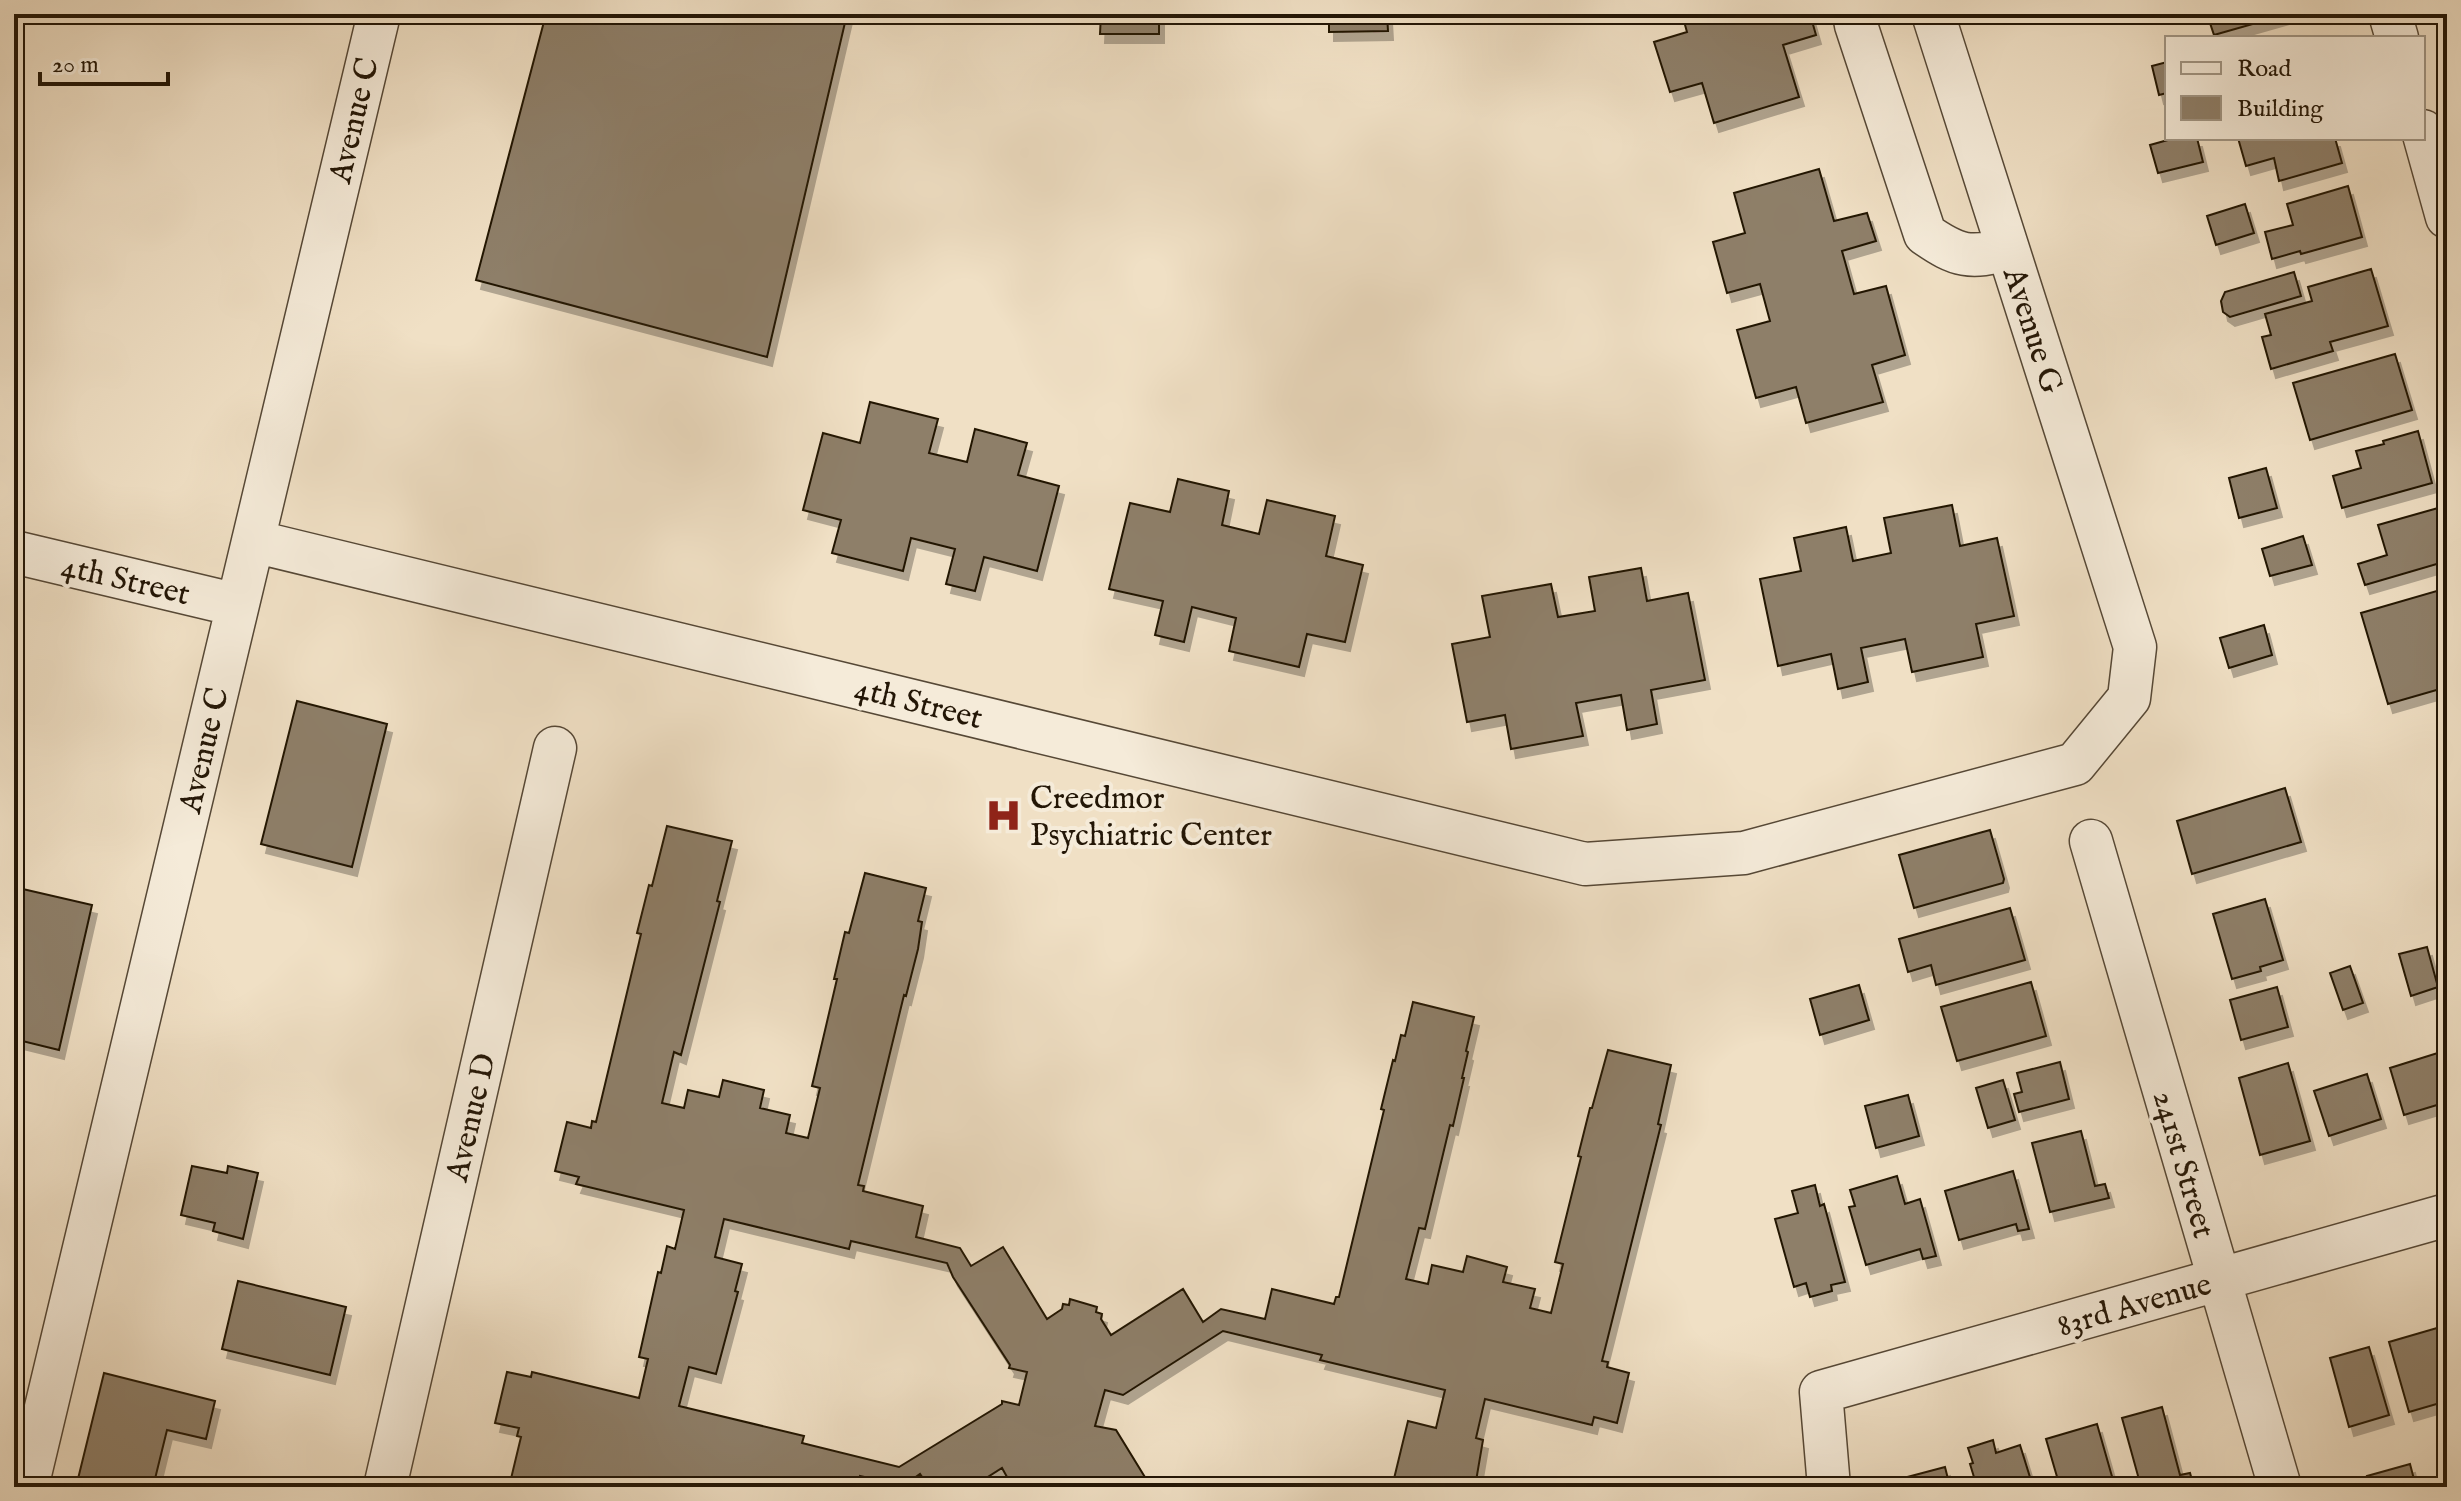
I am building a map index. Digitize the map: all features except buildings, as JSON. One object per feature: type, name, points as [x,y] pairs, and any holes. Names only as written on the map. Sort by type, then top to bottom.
[{"type":"street","points":[[1854,14],[1925,234],[1964,256],[1984,256],[2008,249]]},
{"type":"street","name":"Avenue G","points":[[1933,14],[2135,647]]},
{"type":"street","points":[[2390,14],[2396,36]]},
{"type":"street","name":"Avenue C","points":[[27,1487],[253,541],[368,16]]},
{"type":"street","points":[[2425,138],[2447,217]]},
{"type":"street","name":"4th Street","points":[[253,541],[1585,864],[1744,853],[2075,764],[2129,698],[2135,647]]},
{"type":"street","name":"4th Street","points":[[14,552],[237,605]]},
{"type":"street","name":"Avenue D","points":[[385,1487],[555,748]]},
{"type":"street","name":"241st Street","points":[[2091,841],[2280,1487]]},
{"type":"street","name":"83rd Avenue","points":[[1829,1487],[1821,1392],[2447,1215]]},
{"type":"place","name":"Creedmor Psychiatric Center","points":[[1004,815]]}]
